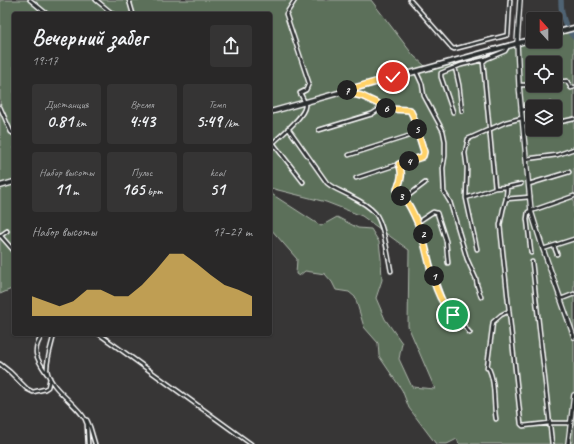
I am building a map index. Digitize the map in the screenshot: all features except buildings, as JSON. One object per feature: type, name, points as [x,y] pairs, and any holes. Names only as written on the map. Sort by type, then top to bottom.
[{"type":"main road","points":[[562,31],[574,28]]},
{"type":"main road","points":[[272,111],[526,41]]},
{"type":"main road","points":[[0,186],[12,183]]},
{"type":"street","points":[[30,0],[45,12]]},
{"type":"street","points":[[96,0],[111,12]]},
{"type":"street","points":[[129,0],[132,12]]},
{"type":"street","points":[[295,0],[286,14],[308,78],[308,87],[300,93],[305,106],[303,112],[273,143],[303,182]]},
{"type":"street","points":[[410,0],[454,49],[508,34],[510,0]]},
{"type":"street","points":[[520,0],[517,43],[519,85],[531,211],[574,337]]},
{"type":"street","points":[[453,112],[441,73],[506,51],[508,45]]},
{"type":"street","points":[[486,59],[483,62],[495,188]]},
{"type":"street","points":[[455,67],[462,111]]},
{"type":"street","points":[[416,71],[422,84],[424,96],[444,131],[444,192],[450,202],[481,297]]},
{"type":"street","points":[[562,81],[567,81],[571,88],[574,88]]},
{"type":"street","points":[[519,85],[526,85]]},
{"type":"street","points":[[347,90],[353,94],[362,96],[393,110],[410,110],[424,152],[423,156],[356,178]]},
{"type":"street","points":[[319,130],[372,114],[384,106]]},
{"type":"street","points":[[0,107],[12,133]]},
{"type":"street","points":[[521,110],[526,109]]},
{"type":"street","points":[[463,143],[468,139],[506,122],[522,118]]},
{"type":"street","points":[[562,122],[574,119]]},
{"type":"street","points":[[288,128],[327,183],[336,190],[352,196],[369,207],[377,215],[383,232],[392,270]]},
{"type":"street","points":[[349,155],[418,133]]},
{"type":"street","points":[[468,139],[465,153],[467,172],[466,198],[477,249]]},
{"type":"street","points":[[526,159],[558,155],[574,148]]},
{"type":"street","points":[[399,164],[402,176],[397,192],[409,205],[418,222],[425,240],[427,254],[437,287],[445,307],[470,333]]},
{"type":"street","points":[[529,184],[569,172]]},
{"type":"street","points":[[404,199],[425,183]]},
{"type":"street","points":[[466,198],[495,188],[521,184]]},
{"type":"street","points":[[507,187],[500,225],[521,424],[523,426],[550,423],[570,423]]},
{"type":"street","points":[[531,253],[528,212],[574,196]]},
{"type":"street","points":[[506,199],[530,197]]},
{"type":"street","points":[[418,222],[433,212],[437,213],[446,242],[448,263]]},
{"type":"street","points":[[7,231],[0,236],[12,249]]},
{"type":"street","points":[[543,249],[574,239]]},
{"type":"street","points":[[554,246],[557,254]]},
{"type":"street","points":[[532,262],[552,444]]},
{"type":"street","points":[[560,299],[574,294]]},
{"type":"street","points":[[496,419],[494,391],[491,374],[487,367],[488,356],[493,322],[496,318],[506,312],[509,313]]},
{"type":"street","points":[[41,336],[36,343],[36,350],[40,365],[58,389],[85,418],[90,427],[95,444]]},
{"type":"street","points":[[0,364],[27,389],[33,392],[45,389],[48,387],[50,377],[47,365],[54,336]]},
{"type":"street","points":[[102,336],[251,444]]},
{"type":"street","points":[[568,444],[574,395]]},
{"type":"street","points":[[85,418],[87,424],[88,444]]},
{"type":"green space","points":[[0,0],[371,0],[413,55],[427,68],[526,43],[526,48],[562,48],[562,31],[574,28],[574,444],[459,444],[457,439],[447,444],[436,444],[409,408],[402,390],[379,356],[378,343],[364,327],[355,297],[349,292],[336,290],[332,282],[325,274],[305,271],[299,276],[296,274],[297,259],[272,230],[272,194],[321,226],[337,217],[358,228],[371,229],[379,242],[381,259],[382,280],[376,298],[385,319],[402,343],[399,359],[412,387],[435,389],[408,326],[409,250],[362,216],[326,202],[272,188],[272,12],[12,12],[12,289],[0,294]]},
{"type":"waterway","points":[[561,0],[564,20],[574,37]]},
{"type":"route","points":[[393,77],[347,90],[389,109],[410,110],[413,116],[424,155],[422,157],[399,164],[402,171],[402,176],[397,192],[409,205],[418,222],[425,240],[427,254],[437,287],[446,309],[453,315]]}]
